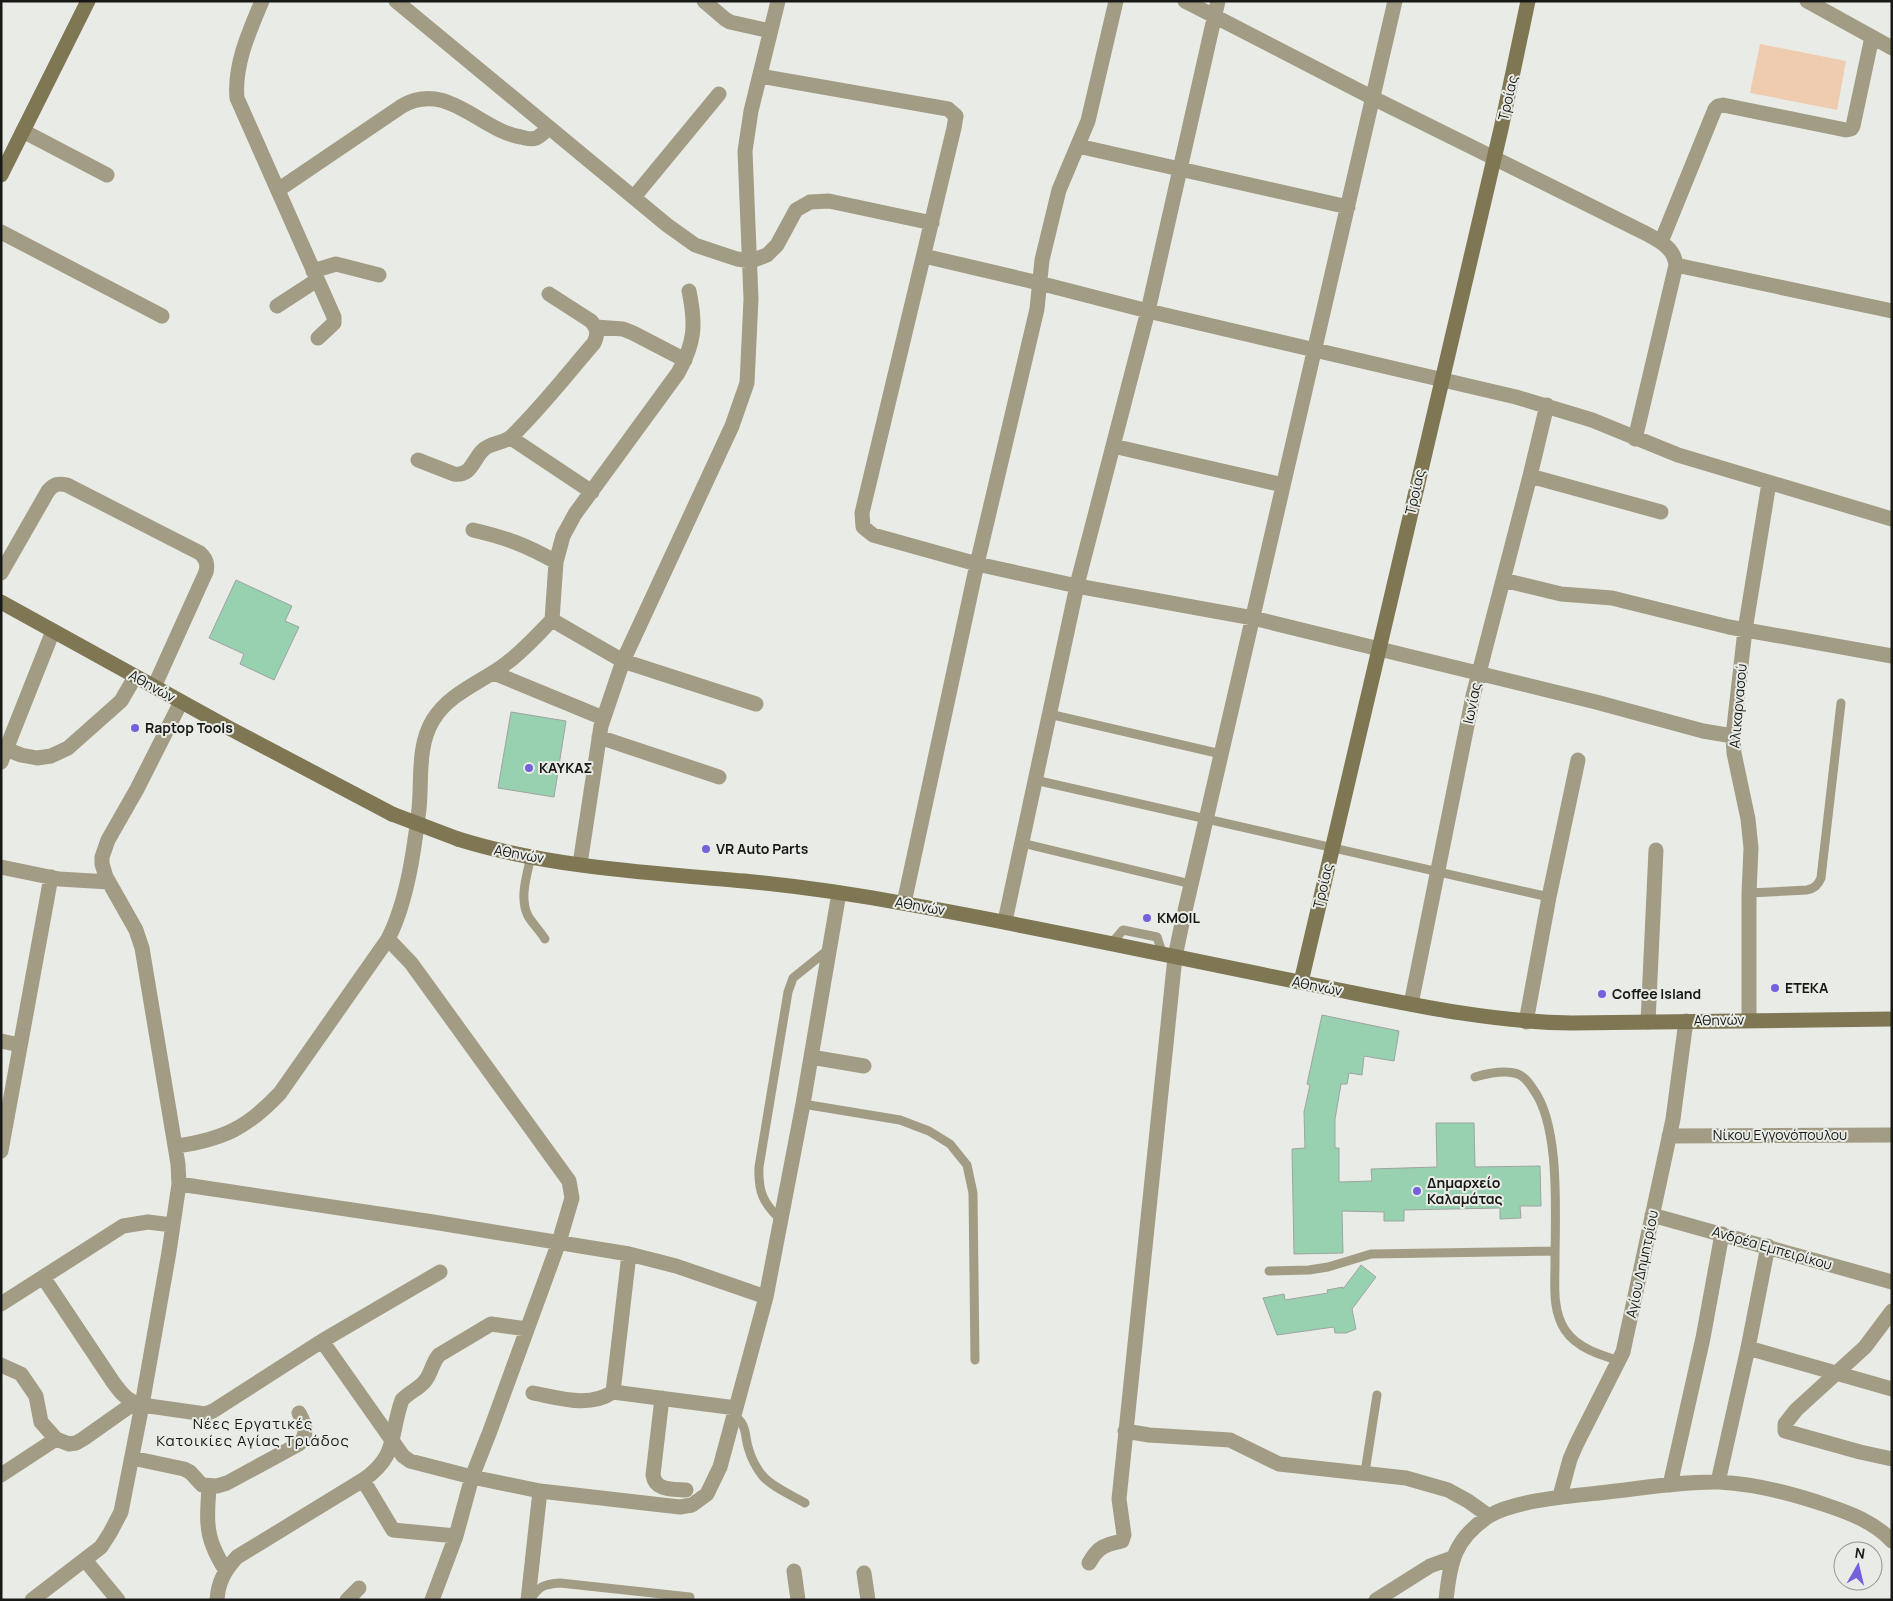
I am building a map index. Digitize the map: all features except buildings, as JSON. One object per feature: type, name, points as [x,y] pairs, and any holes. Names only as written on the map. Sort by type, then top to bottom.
[{"type":"main road","points":[[1,175],[88,1]]},
{"type":"main road","name":"Τροίας","points":[[1301,982],[1441,379],[1495,157],[1528,1]]},
{"type":"main road","name":"Αθηνών","points":[[1,602],[181,702],[392,814],[458,839],[492,849],[641,872],[786,885],[904,903],[1005,921],[1169,956],[1488,1018],[1526,1022],[1572,1023],[1892,1019]]},
{"type":"street","points":[[262,1],[236,74],[236,98],[334,320],[334,323],[318,338]]},
{"type":"street","points":[[704,1],[730,22],[770,31]]},
{"type":"street","points":[[580,864],[603,718],[623,661],[688,524],[744,396],[749,362],[751,261],[745,151],[751,110],[778,1]]},
{"type":"street","points":[[904,903],[977,564],[1037,309],[1042,260],[1059,190],[1088,121],[1116,1]]},
{"type":"street","points":[[1185,1],[1373,98],[1495,157],[1661,242],[1670,250],[1676,265],[1635,438]]},
{"type":"street","points":[[1005,921],[1077,586],[1148,312],[1218,1]]},
{"type":"street","points":[[1089,1563],[1095,1552],[1106,1544],[1122,1541],[1124,1535],[1118,1499],[1169,956],[1191,884],[1207,819],[1395,1]]},
{"type":"street","points":[[1807,1],[1892,48]]},
{"type":"street","points":[[403,3],[549,128],[667,225],[695,245],[751,261],[767,255],[777,245],[796,210],[810,202],[829,201],[932,223]]},
{"type":"street","points":[[1661,242],[1715,109],[1718,106],[1723,105],[1846,130],[1851,129],[1872,37]]},
{"type":"street","points":[[760,76],[948,109],[956,116],[862,513],[863,526],[873,535],[977,564],[1077,586],[1253,618],[1733,736]]},
{"type":"street","points":[[634,197],[719,94]]},
{"type":"street","points":[[278,190],[402,106],[423,98],[437,98],[455,105],[497,130],[515,136],[530,139],[536,138],[549,128]]},
{"type":"street","points":[[23,130],[107,176]]},
{"type":"street","points":[[1078,146],[1348,207]]},
{"type":"street","points":[[1,232],[162,316]]},
{"type":"street","points":[[924,256],[1039,283],[1148,312],[1547,405],[1592,420],[1678,456],[1892,519]]},
{"type":"street","points":[[277,306],[315,276],[336,264],[379,275]]},
{"type":"street","points":[[1676,265],[1892,311]]},
{"type":"street","points":[[177,1146],[206,1142],[228,1134],[264,1110],[280,1093],[388,939],[397,918],[410,865],[418,815],[423,750],[429,727],[437,714],[455,695],[494,673],[510,661],[552,620],[556,562],[563,536],[575,514],[664,394],[690,349],[694,333],[694,313],[689,291]]},
{"type":"street","points":[[418,460],[460,474],[467,472],[482,451],[488,446],[511,438],[594,343],[598,335],[596,327],[549,294]]},
{"type":"street","points":[[596,327],[623,329],[685,360]]},
{"type":"street","name":"Ιωνίας","points":[[1411,1004],[1478,674],[1547,405]]},
{"type":"street","points":[[511,438],[592,492]]},
{"type":"street","points":[[1113,446],[1283,485]]},
{"type":"street","points":[[1530,476],[1661,512]]},
{"type":"street","points":[[1,573],[48,490],[53,485],[60,483],[67,484],[200,553],[205,558],[206,572],[154,687]]},
{"type":"street","name":"Αλικαρνασού","points":[[1748,1020],[1750,834],[1734,753],[1733,736],[1746,630],[1769,483]]},
{"type":"street","points":[[474,530],[528,546],[556,562]]},
{"type":"street","points":[[1503,580],[1561,594],[1612,598],[1746,630],[1892,656]]},
{"type":"street","points":[[552,620],[623,661],[756,704]]},
{"type":"street","points":[[53,631],[3,753],[38,758],[51,756],[68,748],[121,701],[135,677]]},
{"type":"street","points":[[494,673],[603,718]]},
{"type":"street","points":[[32,1600],[101,1547],[121,1512],[132,1458],[138,1404],[179,1184],[177,1146],[142,948],[136,930],[109,882],[102,862],[106,845],[181,702]]},
{"type":"street","points":[[599,737],[719,776]]},
{"type":"street","points":[[1526,1022],[1549,897],[1578,760]]},
{"type":"street","points":[[1648,1022],[1656,850]]},
{"type":"street","points":[[1,867],[73,881],[109,882]]},
{"type":"street","points":[[1,1151],[51,877]]},
{"type":"street","points":[[322,1341],[403,1456],[410,1461],[472,1477],[540,1491],[680,1507],[692,1505],[707,1494],[720,1468],[766,1297],[811,1057],[839,893]]},
{"type":"street","points":[[388,939],[411,963],[569,1181],[572,1198],[559,1242],[472,1477],[456,1536],[432,1600]]},
{"type":"street","name":"Αγίου Δημητρίου","points":[[1560,1496],[1577,1443],[1620,1361],[1626,1344],[1669,1136],[1682,1065],[1686,1021]]},
{"type":"street","points":[[1,1041],[20,1045]]},
{"type":"street","points":[[811,1057],[864,1066]]},
{"type":"street","name":"Νίκου Εγγονόπουλου","points":[[1669,1136],[1892,1135]]},
{"type":"street","points":[[179,1184],[629,1254],[676,1266],[766,1297]]},
{"type":"street","name":"Ανδρέα Εμπειρίκου","points":[[1652,1215],[1892,1282]]},
{"type":"street","points":[[1,1304],[123,1226],[148,1222],[172,1225]]},
{"type":"street","points":[[1670,1485],[1703,1338],[1722,1234]]},
{"type":"street","points":[[1718,1482],[1748,1348],[1768,1246]]},
{"type":"street","points":[[613,1392],[629,1254]]},
{"type":"street","points":[[43,1277],[113,1382],[126,1398],[138,1404],[208,1414],[322,1341],[440,1272]]},
{"type":"street","points":[[1892,1312],[1865,1347],[1796,1410],[1785,1424],[1785,1431],[1892,1459]]},
{"type":"street","points":[[217,1600],[217,1590],[226,1571],[237,1557],[379,1469],[389,1454],[402,1400],[425,1381],[439,1356],[491,1324],[527,1329]]},
{"type":"street","points":[[1748,1348],[1892,1389]]},
{"type":"street","points":[[1,1365],[20,1374],[36,1396],[41,1422],[56,1439],[63,1443],[76,1443],[138,1404]]},
{"type":"street","points":[[533,1393],[573,1401],[603,1399],[613,1392],[662,1398],[735,1412]]},
{"type":"street","points":[[662,1398],[653,1475],[654,1482],[659,1487],[686,1490]]},
{"type":"street","points":[[132,1458],[184,1469],[190,1472],[202,1485],[209,1487],[218,1486],[299,1444],[304,1439],[306,1432],[304,1422],[299,1413]]},
{"type":"street","points":[[1125,1431],[1150,1435],[1230,1440],[1279,1464],[1406,1478],[1441,1488],[1468,1500],[1489,1516]]},
{"type":"street","points":[[1,1475],[56,1439]]},
{"type":"street","points":[[363,1480],[393,1530],[456,1536]]},
{"type":"street","points":[[1446,1600],[1452,1558],[1472,1530],[1489,1516],[1509,1508],[1560,1496],[1718,1482],[1770,1488],[1821,1503],[1869,1523],[1892,1540]]},
{"type":"street","points":[[209,1487],[209,1533],[212,1546],[226,1571]]},
{"type":"street","points":[[529,1600],[540,1491]]},
{"type":"street","points":[[1376,1600],[1430,1566],[1452,1558]]},
{"type":"street","points":[[85,1560],[118,1600]]},
{"type":"street","points":[[794,1571],[798,1600]]},
{"type":"street","points":[[864,1573],[868,1600]]},
{"type":"street","points":[[348,1600],[359,1588]]},
{"type":"lane","points":[[1749,893],[1807,890],[1818,884],[1821,878],[1841,703]]},
{"type":"lane","points":[[1050,714],[1222,754]]},
{"type":"lane","points":[[1035,780],[1549,897]]},
{"type":"lane","points":[[1022,843],[1191,884]]},
{"type":"lane","points":[[531,856],[524,890],[524,903],[528,915],[545,939]]},
{"type":"lane","points":[[781,1220],[766,1204],[760,1193],[758,1183],[788,992],[793,978],[830,949]]},
{"type":"lane","points":[[1475,1077],[1501,1072],[1520,1075],[1536,1092],[1549,1124],[1553,1153],[1556,1300],[1558,1315],[1565,1330],[1585,1348],[1620,1361]]},
{"type":"lane","points":[[802,1104],[900,1120],[929,1131],[950,1144],[967,1165],[972,1194],[975,1360]]},
{"type":"lane","points":[[1269,1271],[1309,1270],[1328,1267],[1371,1254],[1555,1250]]},
{"type":"lane","points":[[1365,1472],[1377,1395]]},
{"type":"lane","points":[[735,1412],[744,1426],[749,1452],[762,1476],[805,1503]]},
{"type":"lane","points":[[529,1600],[536,1591],[546,1584],[690,1597]]},
{"type":"shaded area","points":[[1760,44],[1846,61],[1837,110],[1750,93]]},
{"type":"place","name":"Raptop Tools","points":[[135,728]]},
{"type":"place","name":"ΚΑΥΚΑΣ","points":[[529,768]]},
{"type":"place","name":"VR Auto Parts","points":[[706,849]]},
{"type":"place","name":"KMOIL","points":[[1147,918]]},
{"type":"place","name":"ΕΤΕΚΑ","points":[[1775,988]]},
{"type":"place","name":"Coffee Island","points":[[1602,994]]},
{"type":"place","name":"Δημαρχείο Καλαμάτας","points":[[1417,1191]]},
{"type":"district","name":"Νέες Εργατικές Κατοικίες Αγίας Τριάδος","points":[[253,1432]]}]
